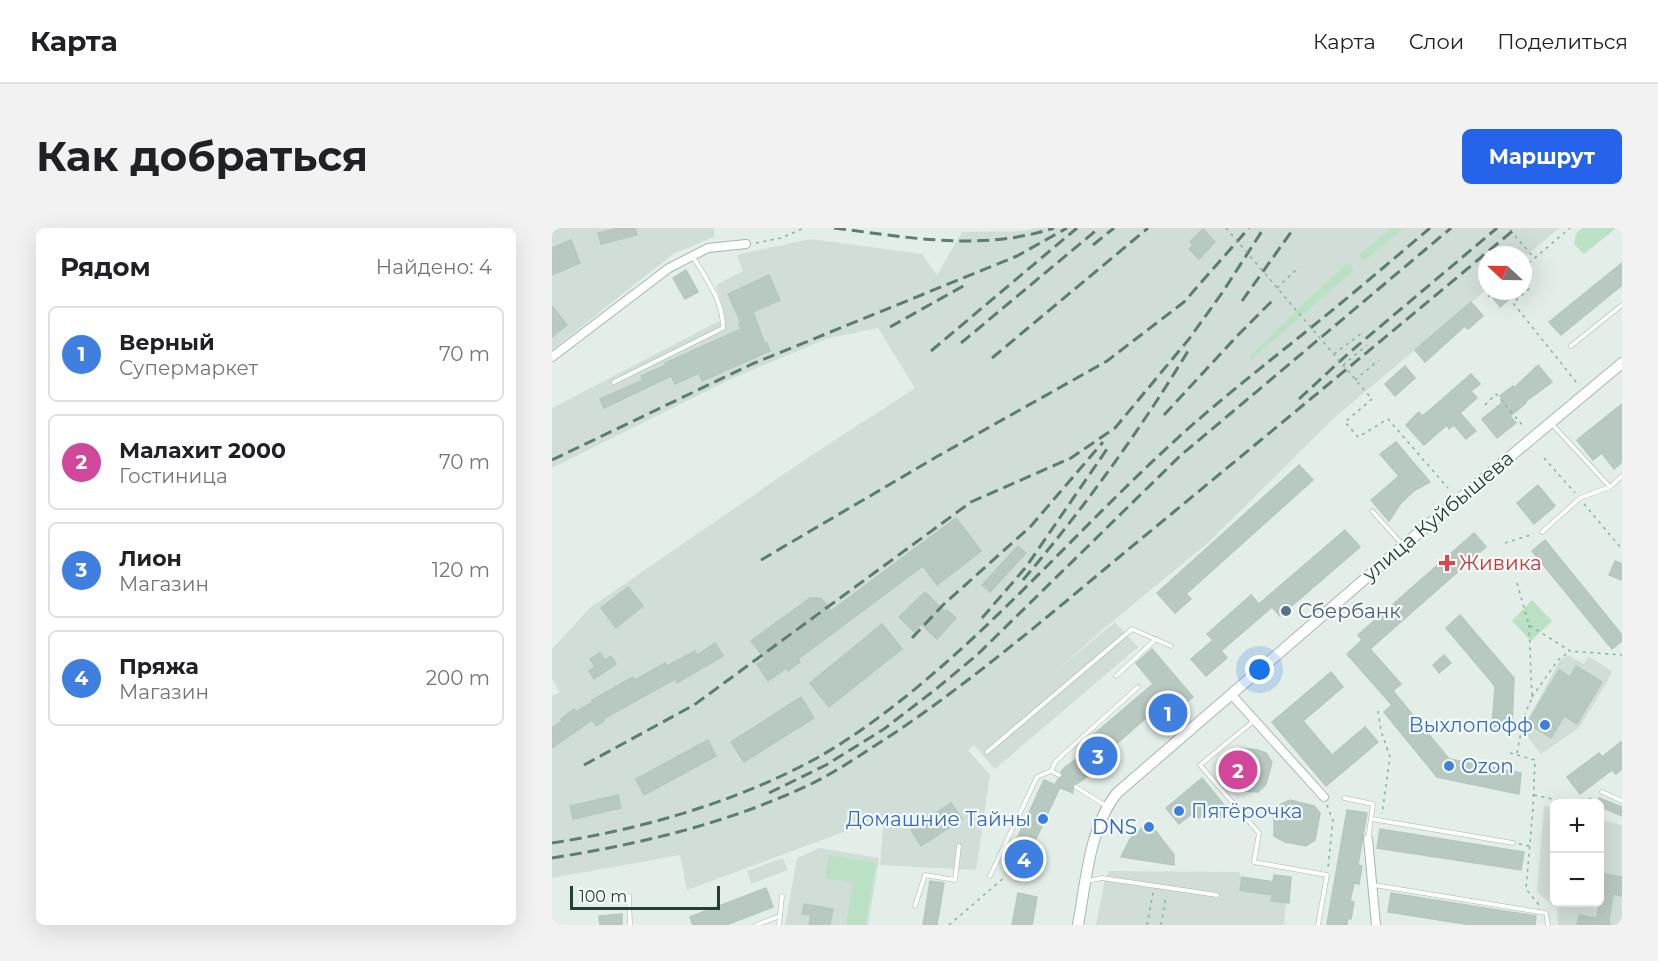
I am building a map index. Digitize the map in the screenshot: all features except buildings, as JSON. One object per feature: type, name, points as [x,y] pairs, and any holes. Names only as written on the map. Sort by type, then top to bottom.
[{"type":"street","points":[[552,357],[669,268],[708,248],[746,244]]},
{"type":"street","name":"улица Куйбышева","points":[[1078,925],[1097,830],[1107,806],[1117,793],[1403,546],[1622,363]]},
{"type":"street","points":[[1231,694],[1324,797]]},
{"type":"street","points":[[1368,839],[1376,925]]},
{"type":"lane","points":[[614,382],[723,328],[723,313],[693,256]]},
{"type":"lane","points":[[1571,346],[1622,305]]},
{"type":"lane","points":[[1550,422],[1610,486]]},
{"type":"lane","points":[[1542,532],[1580,498],[1610,486],[1622,476]]},
{"type":"lane","points":[[1372,511],[1403,546]]},
{"type":"lane","points":[[987,752],[1132,629],[1171,645]]},
{"type":"lane","points":[[1116,676],[1155,639]]},
{"type":"lane","points":[[990,876],[1037,777],[1051,771],[1056,761],[1138,687]]},
{"type":"lane","points":[[1256,720],[1200,765],[1259,833],[1254,862],[1327,875],[1318,925]]},
{"type":"lane","points":[[1051,771],[1059,775]]},
{"type":"lane","points":[[1076,787],[1107,806]]},
{"type":"lane","points":[[1602,792],[1622,801]]},
{"type":"lane","points":[[1344,798],[1372,804],[1368,839]]},
{"type":"lane","points":[[1372,819],[1513,843]]},
{"type":"lane","points":[[915,906],[925,875],[955,880],[959,846]]},
{"type":"lane","points":[[1086,882],[1102,878],[1217,895]]},
{"type":"lane","points":[[1373,885],[1546,913],[1548,925]]},
{"type":"lane","points":[[629,896],[630,925]]},
{"type":"lane","points":[[778,925],[782,896]]},
{"type":"lane","points":[[756,925],[780,916]]},
{"type":"path","points":[[746,244],[781,238],[804,228]]},
{"type":"path","points":[[1226,228],[1372,399],[1345,422],[1352,431],[1358,437],[1388,419],[1448,488]]},
{"type":"path","points":[[1510,230],[1534,258],[1570,228]]},
{"type":"path","points":[[1277,288],[1299,267]]},
{"type":"path","points":[[1516,300],[1513,303],[1576,383]]},
{"type":"path","points":[[1334,354],[1362,333]]},
{"type":"path","points":[[1343,365],[1366,345]]},
{"type":"path","points":[[1355,380],[1379,360]]},
{"type":"path","points":[[1485,405],[1496,394],[1524,427]]},
{"type":"path","points":[[1505,543],[1542,532]]},
{"type":"path","points":[[1517,583],[1529,625],[1532,698]]},
{"type":"path","points":[[1529,625],[1570,651],[1622,655]]},
{"type":"path","points":[[1517,754],[1524,716],[1532,698],[1558,660],[1570,651]]},
{"type":"path","points":[[1378,711],[1381,731],[1390,757],[1381,820]]},
{"type":"path","points":[[1510,753],[1535,760],[1526,889],[1546,913]]},
{"type":"path","points":[[1590,799],[1597,794]]},
{"type":"path","points":[[1533,795],[1552,799]]},
{"type":"path","points":[[1324,797],[1334,821],[1327,875]]},
{"type":"path","points":[[1513,843],[1530,847]]},
{"type":"path","points":[[949,925],[1006,876]]},
{"type":"path","points":[[1147,925],[1154,885]]},
{"type":"path","points":[[1161,925],[1168,887]]},
{"type":"shaded area","points":[[552,228],[714,228],[714,237],[673,254],[552,350]]},
{"type":"shaded area","points":[[1034,228],[1559,228],[1532,250],[1532,246],[1478,246],[1478,297],[1334,418],[1209,542],[1056,671],[1115,622],[1138,647],[995,769],[974,745],[968,750],[990,775],[976,870],[880,865],[884,817],[687,890],[680,855],[552,878],[552,696],[560,692],[552,679],[552,649],[591,607],[806,459],[915,388],[878,328],[826,339],[731,379],[552,468],[552,408],[725,318],[716,285],[743,271],[737,255],[810,239],[922,254],[937,275],[962,232],[1026,231]]},
{"type":"shaded area","points":[[1568,655],[1584,664],[1588,656],[1612,671],[1579,728],[1541,754],[1523,731],[1560,660]]},
{"type":"shaded area","points":[[1544,806],[1550,807],[1550,903],[1537,892]]},
{"type":"shaded area","points":[[1604,821],[1622,825],[1622,925],[1558,925],[1557,909],[1555,907],[1604,907]]},
{"type":"shaded area","points":[[820,848],[879,858],[868,925],[785,925],[797,858]]},
{"type":"shaded area","points":[[783,858],[788,870],[751,884],[747,871]]},
{"type":"shaded area","points":[[1109,871],[1239,872],[1242,877],[1273,881],[1274,875],[1291,877],[1284,925],[1096,925],[1105,879]]},
{"type":"green space","points":[[1391,228],[1404,228],[1364,261],[1359,255]]},
{"type":"green space","points":[[1582,228],[1616,228],[1584,254],[1574,244],[1576,234]]},
{"type":"green space","points":[[1348,263],[1354,270],[1251,360],[1249,357]]},
{"type":"green space","points":[[1532,600],[1552,621],[1531,641],[1512,621]]},
{"type":"green space","points":[[829,855],[876,863],[865,925],[846,925],[853,883],[825,878]]},
{"type":"railway","points":[[834,228],[916,238],[972,241],[1027,235],[1054,228]]},
{"type":"railway","points":[[552,460],[752,364],[1017,256],[1067,228]]},
{"type":"railway","points":[[931,351],[1077,228]]},
{"type":"railway","points":[[961,343],[1099,228]]},
{"type":"railway","points":[[1093,245],[1114,228]]},
{"type":"railway","points":[[992,358],[1148,228]]},
{"type":"railway","points":[[761,560],[938,456],[1107,361],[1184,302],[1249,228]]},
{"type":"railway","points":[[584,765],[694,705],[971,502],[1071,458],[1115,428],[1189,339],[1264,228]]},
{"type":"railway","points":[[1242,301],[1294,228]]},
{"type":"railway","points":[[552,843],[654,822],[722,801],[786,774],[817,758],[866,727],[912,692],[971,640],[1140,473],[1186,431],[1430,228]]},
{"type":"railway","points":[[769,793],[826,765],[884,729],[936,689],[977,655],[1180,456],[1451,228]]},
{"type":"railway","points":[[1299,399],[1350,352],[1497,228]]},
{"type":"railway","points":[[552,858],[651,839],[748,810],[811,784],[896,732],[982,669],[1037,625],[1516,228]]},
{"type":"railway","points":[[890,327],[965,285]]},
{"type":"railway","points":[[1164,415],[1274,299]]},
{"type":"railway","points":[[1023,580],[1110,469],[1188,351]]},
{"type":"railway","points":[[912,638],[943,605],[1031,526],[1103,442]]},
{"type":"railway","points":[[982,618],[1026,567],[1107,449]]},
{"type":"place","name":"Живика","points":[[1447,563]]},
{"type":"place","name":"Сбербанк","points":[[1286,611]]},
{"type":"place","name":"Верный","points":[[1168,713]]},
{"type":"place","name":"Выхлопофф","points":[[1545,725]]},
{"type":"place","name":"Лион","points":[[1098,756]]},
{"type":"place","name":"Ozon","points":[[1449,766]]},
{"type":"place","name":"Малахит 2000","points":[[1238,770]]},
{"type":"place","name":"Пятёрочка","points":[[1179,811]]},
{"type":"place","name":"Домашние Тайны","points":[[1043,819]]},
{"type":"place","name":"DNS","points":[[1149,827]]},
{"type":"place","name":"Пряжа","points":[[1024,859]]}]
